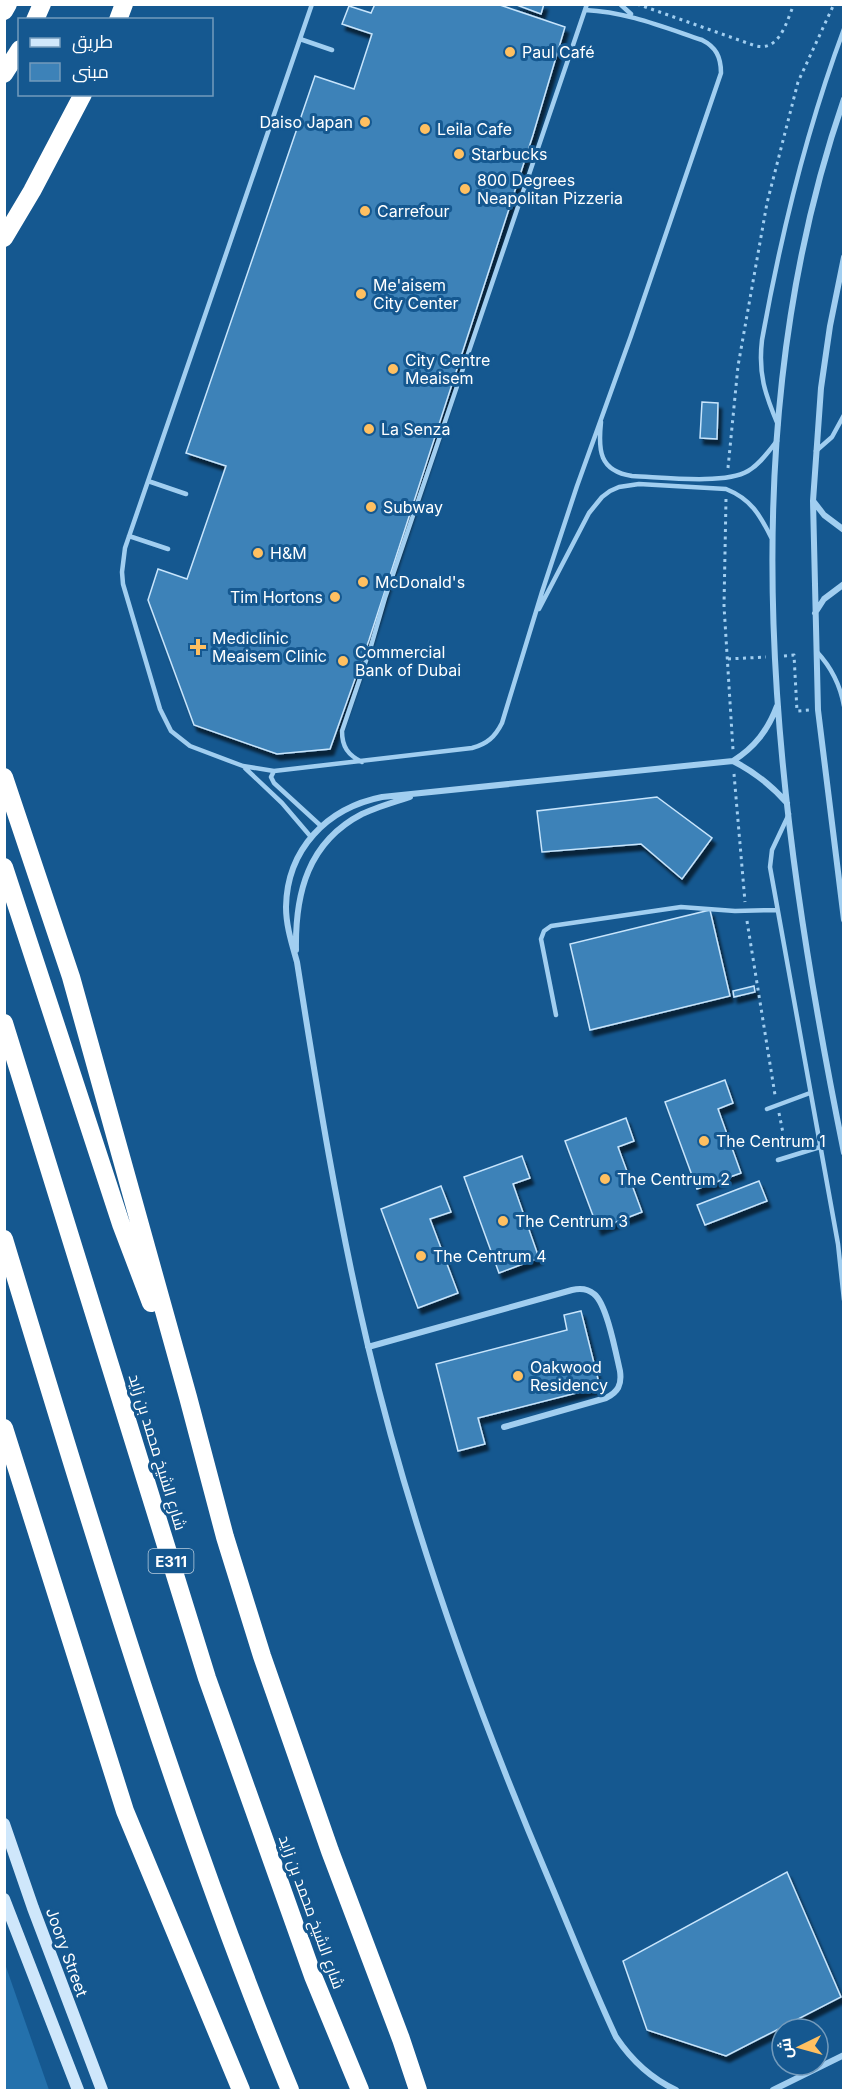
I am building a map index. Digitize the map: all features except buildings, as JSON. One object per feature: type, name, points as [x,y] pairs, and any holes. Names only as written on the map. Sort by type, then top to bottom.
[{"type":"highway","points":[[4,11],[8,4]]},
{"type":"highway","points":[[36,18],[42,4]]},
{"type":"highway","points":[[4,74],[18,52]]},
{"type":"highway","points":[[4,238],[81,96]]},
{"type":"highway","points":[[4,777],[71,976],[225,1537],[262,1656],[330,1851],[401,2039],[418,2091]]},
{"type":"highway","points":[[4,867],[124,1233],[188,1397]]},
{"type":"highway","name":"شارع الشيخ محمد بن زايد","points":[[4,1023],[207,1678],[314,1976],[360,2091]]},
{"type":"highway","points":[[4,1239],[104,1569],[148,1702],[215,1896],[290,2091]]},
{"type":"highway","points":[[4,1428],[124,1811],[242,2091]]},
{"type":"highway","points":[[401,2039],[428,2091]]},
{"type":"street","points":[[843,99],[813,202],[788,326],[778,425],[771,537],[772,617],[777,706],[787,803],[800,909],[843,1153]]},
{"type":"street","points":[[843,257],[827,347],[813,501],[818,710],[843,920]]},
{"type":"street","points":[[813,501],[824,515],[843,530]]},
{"type":"street","points":[[815,613],[824,599],[843,584]]},
{"type":"street","points":[[676,2091],[644,2070],[628,2055],[616,2037],[512,1792],[478,1706],[435,1584],[392,1438],[347,1254],[297,962],[287,922],[287,896],[295,865],[311,837],[321,826],[343,810],[368,800],[733,762],[745,754],[765,732],[777,706]]},
{"type":"street","points":[[733,762],[757,775],[787,803]]},
{"type":"street","points":[[297,962],[296,930],[299,898],[306,876],[326,842],[350,822],[378,808],[419,794]]},
{"type":"street","points":[[368,1347],[572,1290],[587,1290],[594,1294],[603,1306],[618,1360],[621,1380],[619,1388],[606,1398],[504,1427]]},
{"type":"street","name":"Joory Street","points":[[4,1824],[102,2091]]},
{"type":"street","points":[[4,1899],[78,2091]]},
{"type":"street","points":[[773,2091],[843,2055]]},
{"type":"lane","points":[[312,4],[122,560],[123,584],[165,720],[180,739],[190,746],[243,766],[274,771],[362,762],[472,748],[491,740],[498,732],[559,540],[721,73],[721,63],[718,54],[709,44],[638,18],[586,7],[342,731],[342,741],[346,750],[353,758],[362,762]]},
{"type":"lane","points":[[620,4],[638,18]]},
{"type":"lane","points":[[778,425],[762,384],[760,355],[762,340],[783,227],[797,172],[843,29]]},
{"type":"lane","points":[[300,39],[332,50]]},
{"type":"lane","points":[[602,413],[600,450],[611,469],[621,474],[736,476],[753,468],[777,441]]},
{"type":"lane","points":[[816,452],[832,437],[843,416]]},
{"type":"lane","points":[[148,481],[186,494]]},
{"type":"lane","points":[[537,614],[589,513],[602,497],[619,487],[639,484],[726,489],[753,505],[771,537]]},
{"type":"lane","points":[[129,536],[168,549]]},
{"type":"lane","points":[[817,652],[833,671],[842,695],[843,706]]},
{"type":"lane","points":[[243,766],[282,803],[311,837]]},
{"type":"lane","points":[[274,771],[271,777],[274,783],[321,826]]},
{"type":"lane","points":[[789,814],[775,842],[770,859],[771,876],[838,1244],[843,1300]]},
{"type":"lane","points":[[556,1015],[542,939],[544,931],[551,926],[681,908],[777,910]]},
{"type":"lane","points":[[767,1109],[810,1094]]},
{"type":"lane","points":[[778,1160],[820,1147]]},
{"type":"path","points":[[637,4],[765,48],[776,42],[794,4]]},
{"type":"path","points":[[727,477],[738,366],[767,203],[798,82],[834,4]]},
{"type":"path","points":[[726,489],[724,606],[733,762],[746,911],[777,1106],[788,1157]]},
{"type":"shaded area","points":[[5,1964],[49,2090],[5,2090]]},
{"type":"place","name":"Paul Café","points":[[510,52]]},
{"type":"place","name":"Daiso Japan","points":[[365,122]]},
{"type":"place","name":"Leila Cafe","points":[[425,129]]},
{"type":"place","name":"Starbucks","points":[[459,154]]},
{"type":"place","name":"800 Degrees Neapolitan Pizzeria","points":[[465,189]]},
{"type":"place","name":"Carrefour","points":[[365,211]]},
{"type":"place","name":"Me'aisem City Center","points":[[361,294]]},
{"type":"place","name":"City Centre Meaisem","points":[[393,369]]},
{"type":"place","name":"La Senza","points":[[369,429]]},
{"type":"place","name":"Subway","points":[[371,507]]},
{"type":"place","name":"H&M","points":[[258,553]]},
{"type":"place","name":"McDonald's","points":[[363,582]]},
{"type":"place","name":"Tim Hortons","points":[[335,597]]},
{"type":"place","name":"Mediclinic Meaisem Clinic","points":[[198,647]]},
{"type":"place","name":"Commercial Bank of Dubai","points":[[343,661]]},
{"type":"place","name":"The Centrum 1","points":[[704,1141]]},
{"type":"place","name":"The Centrum 2","points":[[605,1179]]},
{"type":"place","name":"The Centrum 3","points":[[503,1221]]},
{"type":"place","name":"The Centrum 4","points":[[421,1256]]},
{"type":"place","name":"Oakwood Residency","points":[[518,1376]]}]
